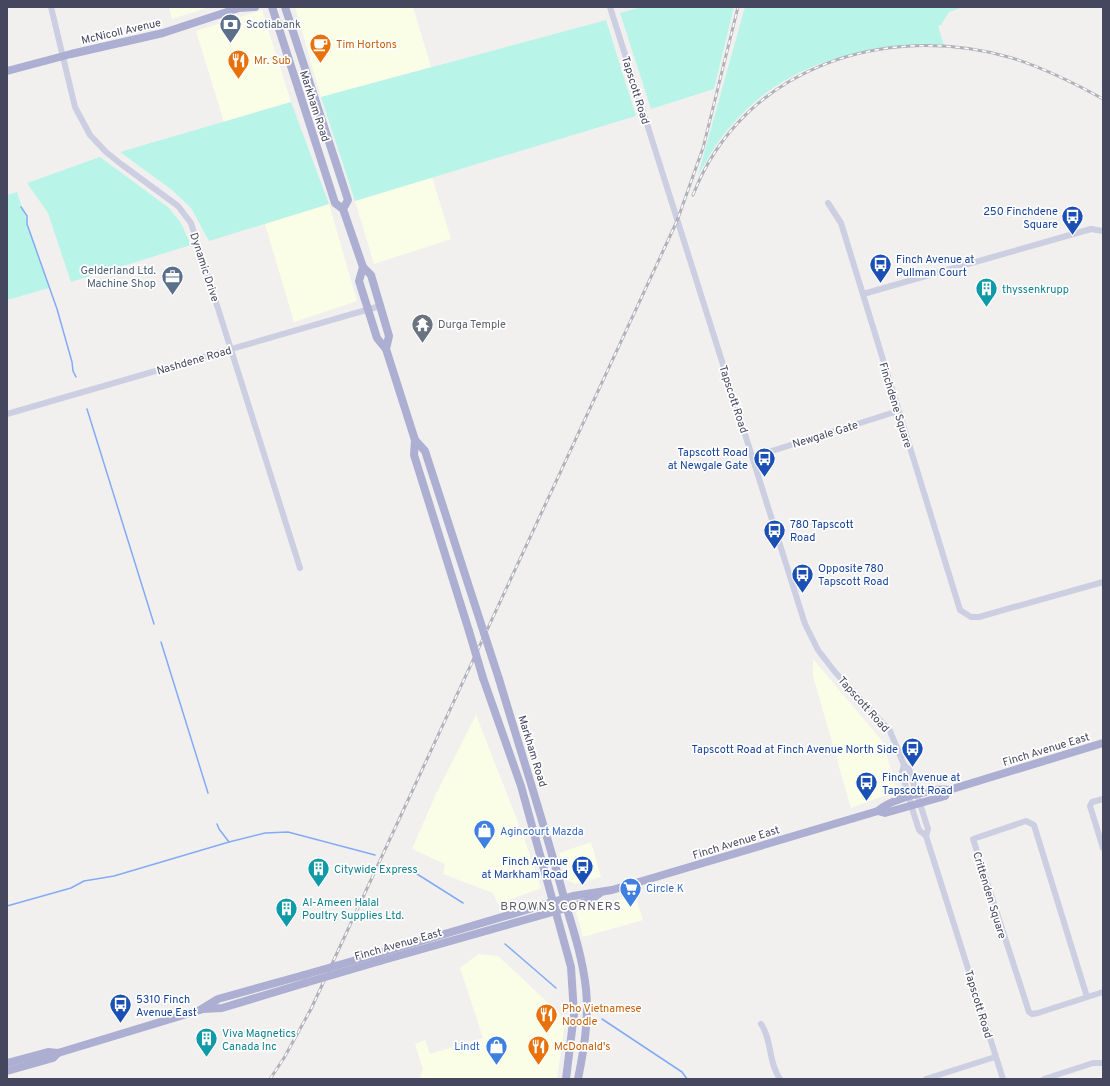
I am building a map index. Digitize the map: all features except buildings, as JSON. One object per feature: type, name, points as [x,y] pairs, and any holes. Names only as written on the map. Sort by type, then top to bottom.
[{"type":"main road","name":"McNicoll Avenue","points":[[7,71],[62,56],[164,33],[239,8],[255,7]]},
{"type":"main road","name":"Markham Road","points":[[272,7],[335,203],[343,209],[363,267],[371,275],[389,336],[386,348]]},
{"type":"main road","name":"Markham Road","points":[[285,7],[348,200],[343,209]]},
{"type":"main road","name":"Markham Road","points":[[363,267],[359,281],[377,338],[386,348],[415,440],[414,455],[483,678],[520,786],[571,966],[574,1014],[566,1079]]},
{"type":"main road","name":"Markham Road","points":[[415,440],[425,451],[499,679],[580,953],[586,995],[584,1047],[578,1079]]},
{"type":"main road","name":"Finch Avenue East","points":[[378,958],[565,899],[586,893],[600,893],[878,811],[884,805],[918,799],[941,788],[949,790],[1103,743]]},
{"type":"main road","name":"Finch Avenue East","points":[[7,1063],[48,1052],[58,1053],[200,1010],[218,999],[304,979],[378,958],[556,912],[589,901],[600,893]]},
{"type":"main road","name":"Finch Avenue East","points":[[7,1072],[53,1058],[58,1053]]},
{"type":"street","name":"Dynamic Drive","points":[[50,7],[75,107],[90,135],[111,156],[178,206],[191,223],[232,348],[300,568]]},
{"type":"street","name":"Tapscott Road","points":[[610,7],[805,624],[818,650],[890,731],[904,765],[909,770],[928,829],[926,836]]},
{"type":"street","name":"Finchdene Square","points":[[828,203],[841,223],[960,610],[971,617],[979,617],[1103,582]]},
{"type":"street","points":[[863,294],[1094,228],[1103,231]]},
{"type":"street","name":"Nashdene Road","points":[[7,414],[380,306]]},
{"type":"street","name":"Newgale Gate","points":[[753,457],[898,411]]},
{"type":"street","name":"Tapscott Road","points":[[904,765],[902,772],[919,830],[926,836],[1003,1079]]},
{"type":"street","points":[[1103,799],[1092,802],[1090,806],[1103,848]]},
{"type":"street","name":"Crittenden Square","points":[[1087,997],[1034,825],[1026,821],[973,839],[1028,1012],[1032,1014],[1038,1013],[1103,992]]},
{"type":"street","points":[[761,1024],[765,1031],[773,1067],[780,1079]]},
{"type":"street","points":[[926,1079],[996,1057]]},
{"type":"street","points":[[1044,1079],[1093,1063],[1103,1063]]},
{"type":"shaded area","points":[[169,7],[209,7],[172,19]]},
{"type":"shaded area","points":[[295,7],[413,7],[431,67],[321,97]]},
{"type":"shaded area","points":[[262,10],[291,102],[224,122],[196,31]]},
{"type":"shaded area","points":[[432,177],[451,239],[374,264],[355,201]]},
{"type":"shaded area","points":[[329,204],[357,301],[294,322],[265,224]]},
{"type":"shaded area","points":[[813,659],[883,742],[897,791],[851,808],[813,676]]},
{"type":"shaded area","points":[[476,715],[523,835],[541,888],[498,904],[493,893],[443,874],[445,864],[412,849],[436,794]]},
{"type":"shaded area","points":[[591,842],[601,877],[575,884],[567,880],[559,853]]},
{"type":"shaded area","points":[[635,895],[643,920],[583,937],[576,912]]},
{"type":"shaded area","points":[[479,954],[498,956],[559,1013],[565,1023],[557,1079],[416,1079],[420,1078],[423,1069],[415,1044],[425,1040],[430,1054],[483,1038],[460,968]]},
{"type":"green space","points":[[642,7],[734,7],[714,89],[651,109],[620,13]]},
{"type":"green space","points":[[745,7],[964,7],[949,12],[941,25],[938,26],[944,45],[906,45],[861,52],[819,64],[780,83],[746,110],[725,132],[698,175]]},
{"type":"green space","points":[[606,20],[636,116],[355,201],[321,97]]},
{"type":"green space","points":[[291,102],[329,204],[209,241],[191,208],[172,190],[120,152]]},
{"type":"green space","points":[[100,157],[169,208],[181,223],[191,245],[71,282],[48,213],[27,183]]},
{"type":"green space","points":[[17,192],[49,288],[7,300],[7,195]]},
{"type":"waterway","points":[[21,207],[27,216],[27,224],[57,309],[72,362],[73,371],[76,377]]},
{"type":"waterway","points":[[87,409],[154,624]]},
{"type":"waterway","points":[[161,642],[208,793]]},
{"type":"waterway","points":[[217,824],[229,842]]},
{"type":"waterway","points":[[7,906],[71,888],[84,881],[114,876],[229,842],[265,833],[288,832],[375,855]]},
{"type":"waterway","points":[[406,867],[463,903]]},
{"type":"waterway","points":[[505,944],[556,988]]},
{"type":"waterway","points":[[602,1019],[682,1072],[687,1079]]},
{"type":"railway","points":[[270,1079],[284,1058],[311,1009],[677,221],[703,148],[738,7]]},
{"type":"railway","points":[[693,195],[716,151],[746,114],[782,86],[824,65],[868,51],[916,46],[964,48],[1012,58],[1036,66],[1103,99]]},
{"type":"place","name":"Scotiabank","points":[[230,44]]},
{"type":"place","name":"Tim Hortons","points":[[321,64]]},
{"type":"place","name":"Mr. Sub","points":[[238,80]]},
{"type":"place","name":"250 Finchdene Square","points":[[1073,236]]},
{"type":"place","name":"Finch Avenue at Pullman Court","points":[[881,284]]},
{"type":"place","name":"Gelderland Ltd. Machine Shop","points":[[172,296]]},
{"type":"place","name":"thyssenkrupp","points":[[987,308]]},
{"type":"place","name":"Durga Temple","points":[[423,344]]},
{"type":"place","name":"Tapscott Road at Newgale Gate","points":[[764,478]]},
{"type":"place","name":"780 Tapscott Road","points":[[774,550]]},
{"type":"place","name":"Opposite 780 Tapscott Road","points":[[802,594]]},
{"type":"place","name":"Tapscott Road at Finch Avenue North Side","points":[[913,768]]},
{"type":"place","name":"Finch Avenue at Tapscott Road","points":[[866,802]]},
{"type":"place","name":"Agincourt Mazda","points":[[485,850]]},
{"type":"place","name":"Finch Avenue at Markham Road","points":[[583,886]]},
{"type":"place","name":"Citywide Express","points":[[319,888]]},
{"type":"place","name":"Circle K","points":[[631,908]]},
{"type":"place","name":"Al-Ameen Halal Poultry Supplies Ltd.","points":[[286,928]]},
{"type":"place","name":"5310 Finch Avenue East","points":[[120,1024]]},
{"type":"place","name":"Pho Vietnamese Noodle","points":[[546,1034]]},
{"type":"place","name":"Viva Magnetics Canada Inc","points":[[206,1058]]},
{"type":"place","name":"Lindt","points":[[496,1066]]},
{"type":"place","name":"McDonald's","points":[[539,1066]]},
{"type":"district","name":"BROWNS CORNERS","points":[[561,906]]}]
